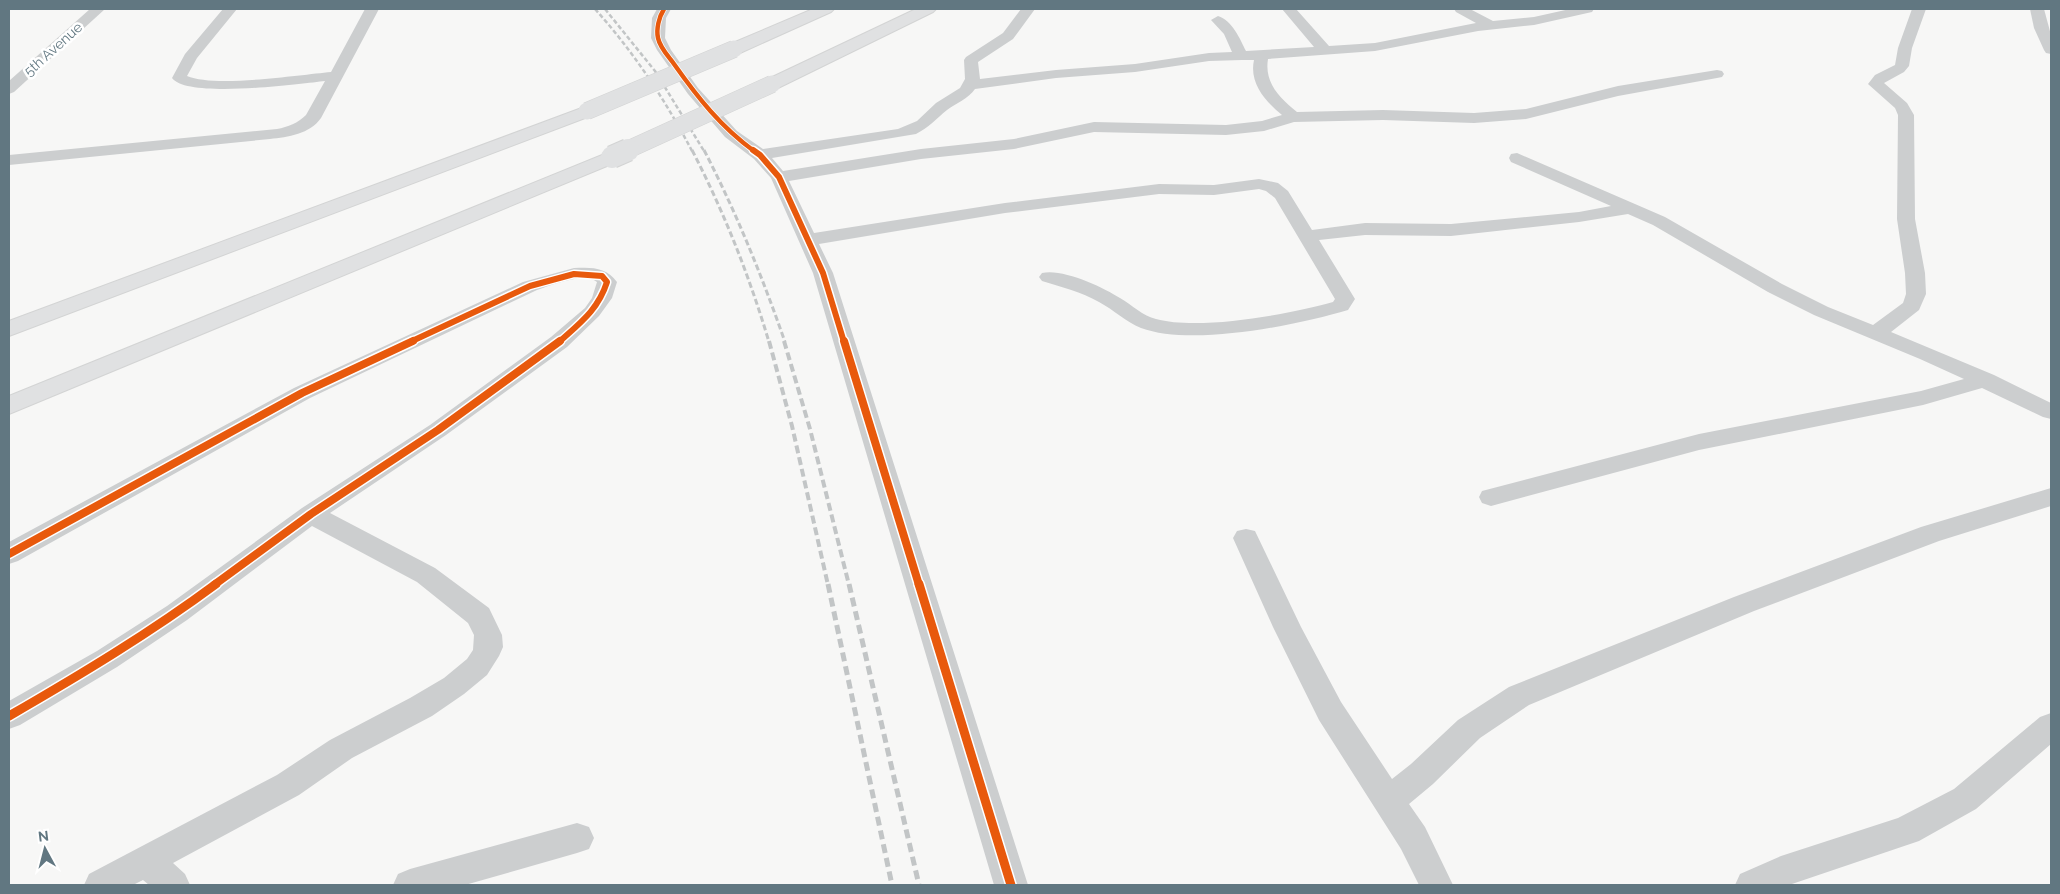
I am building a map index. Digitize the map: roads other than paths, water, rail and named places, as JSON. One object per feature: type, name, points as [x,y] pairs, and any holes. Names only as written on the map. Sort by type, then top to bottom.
[{"type":"highway","points":[[9,329],[587,111],[826,9]]},
{"type":"highway","points":[[9,406],[612,157],[772,84],[928,9]]},
{"type":"street","name":"5th Avenue","points":[[9,89],[98,9]]},
{"type":"street","points":[[230,9],[190,57],[179,78],[183,82],[226,84],[334,76]]},
{"type":"street","points":[[9,160],[291,130],[308,123],[372,9]]},
{"type":"street","points":[[664,9],[659,18],[658,38],[664,50],[693,91],[731,134],[760,155],[779,177],[806,240],[823,273],[1012,885]]},
{"type":"street","points":[[760,155],[910,131],[924,124],[942,106],[966,91],[973,80],[971,60],[1008,36],[1028,9]]},
{"type":"street","points":[[1288,9],[1304,30],[1326,51]]},
{"type":"street","points":[[1461,9],[1489,25]]},
{"type":"street","points":[[971,85],[1014,78],[1135,68],[1209,57],[1262,56],[1375,47],[1489,25],[1534,21],[1587,9]]},
{"type":"street","points":[[1877,332],[1912,306],[1916,294],[1915,273],[1906,219],[1906,115],[1901,106],[1876,84],[1880,78],[1902,66],[1905,48],[1919,9]]},
{"type":"street","points":[[2037,9],[2041,28],[2051,50]]},
{"type":"street","points":[[1218,20],[1234,40],[1241,56]]},
{"type":"street","points":[[1262,56],[1258,67],[1263,85],[1279,106],[1293,117]]},
{"type":"street","points":[[779,177],[921,154],[1014,144],[1094,127],[1226,130],[1264,126],[1293,117],[1396,115],[1474,118],[1526,114],[1618,91],[1716,74]]},
{"type":"street","points":[[1517,158],[1659,221],[1775,288],[1821,311],[1877,332],[1986,380],[2051,412]]},
{"type":"street","points":[[806,240],[997,210],[1150,190],[1180,188],[1214,190],[1250,184],[1266,185],[1277,190],[1308,236],[1345,299],[1344,304],[1331,309],[1281,319],[1199,328],[1174,328],[1152,325],[1138,319],[1093,291],[1049,277]]},
{"type":"street","points":[[1308,236],[1365,229],[1460,230],[1578,218],[1630,208]]},
{"type":"street","points":[[9,554],[302,394],[530,286],[566,274],[581,272],[602,276],[607,282],[602,298],[592,312],[559,342],[438,430],[311,514],[177,613],[107,659],[9,716]]},
{"type":"street","points":[[1491,497],[1699,442],[1923,398],[1986,380]]},
{"type":"street","points":[[1388,801],[1469,729],[1519,696],[1744,604],[1930,534],[2051,497]]},
{"type":"street","points":[[101,885],[288,785],[342,749],[421,707],[454,686],[477,667],[485,656],[489,647],[488,635],[479,616],[426,575],[311,514]]},
{"type":"street","points":[[1246,538],[1287,627],[1330,711],[1413,838],[1436,885]]},
{"type":"street","points":[[1752,885],[1780,872],[1852,850],[1907,830],[1965,799],[2051,726]]},
{"type":"street","points":[[410,885],[577,838]]},
{"type":"street","points":[[145,860],[174,885]]},
{"type":"railway","points":[[595,9],[623,42],[648,77],[692,151]]},
{"type":"railway","points":[[605,9],[655,71],[704,151]]},
{"type":"railway","points":[[692,150],[735,244],[769,342]]},
{"type":"railway","points":[[704,150],[748,245],[785,342]]},
{"type":"railway","points":[[769,341],[792,426],[828,585]]},
{"type":"railway","points":[[784,341],[810,429],[849,585]]},
{"type":"railway","points":[[828,584],[892,885]]},
{"type":"railway","points":[[849,584],[919,885]]}]
